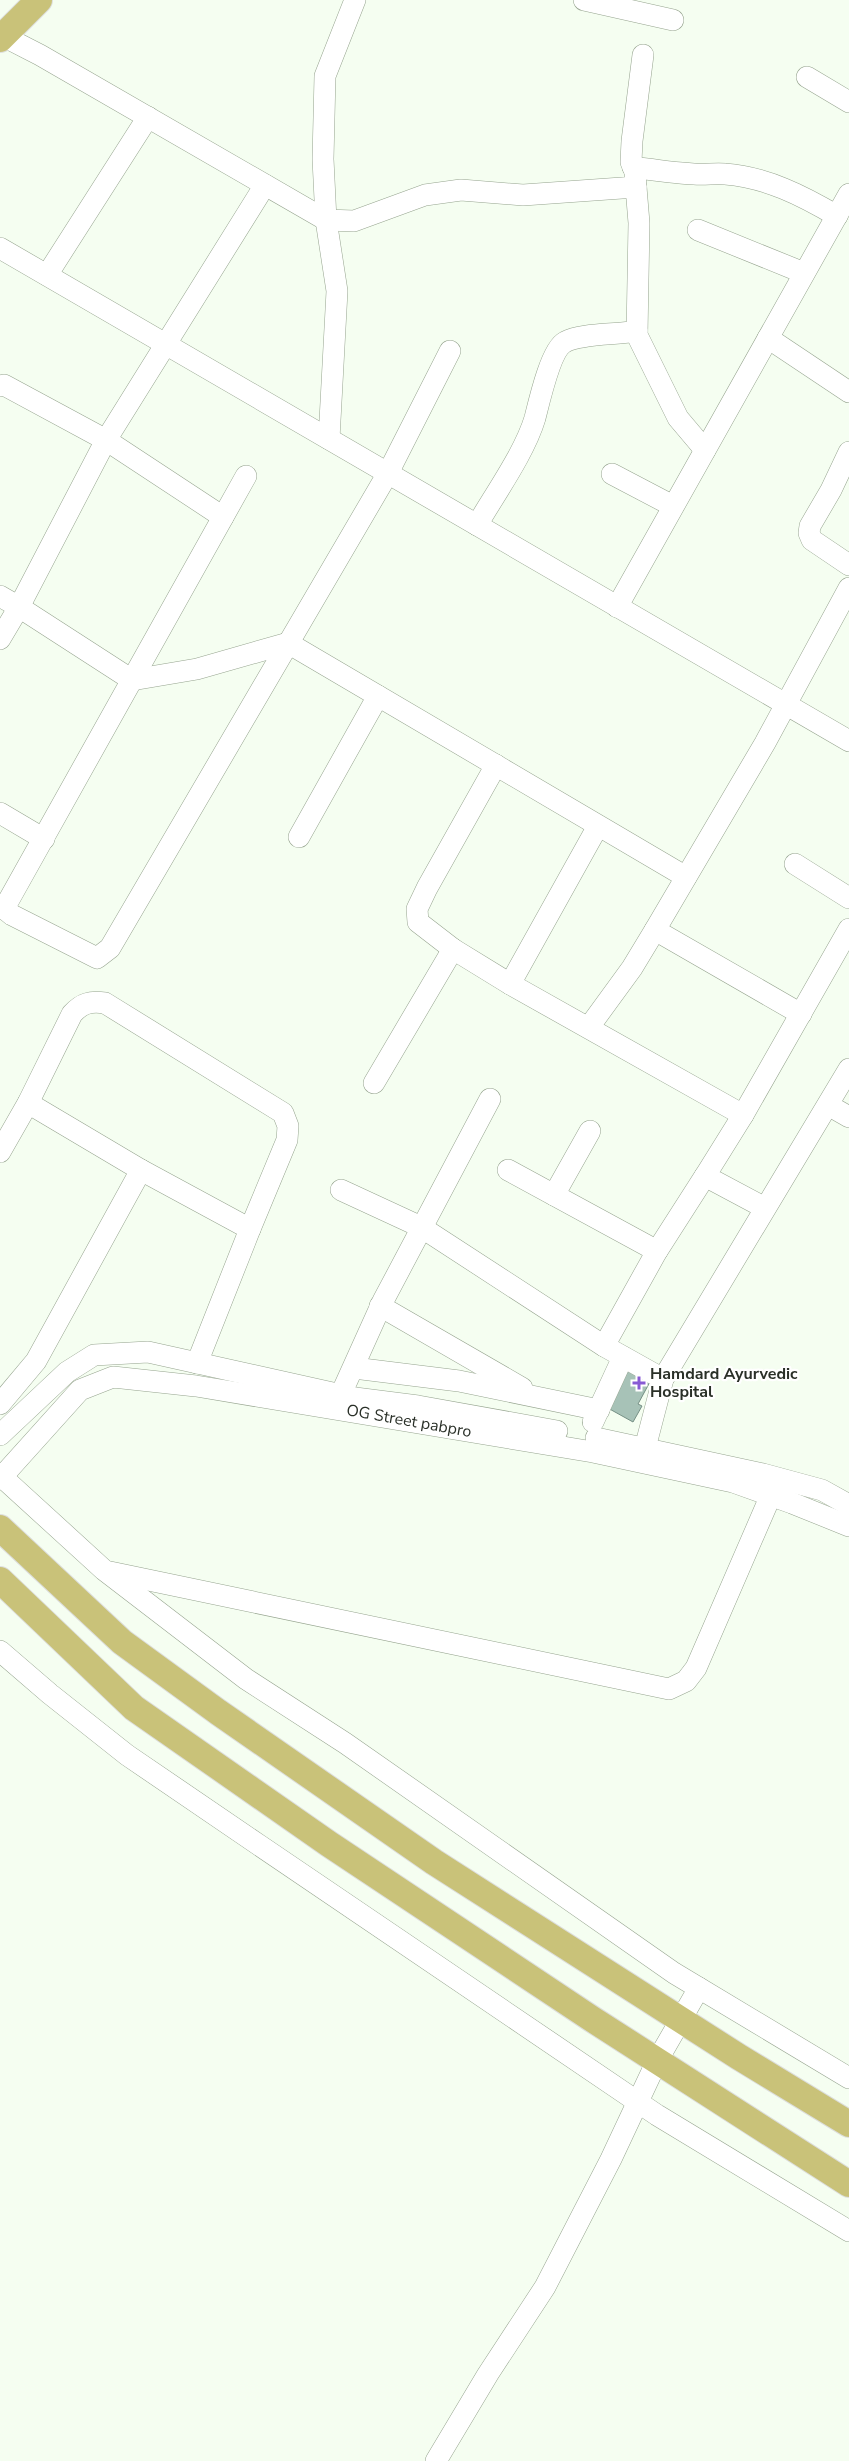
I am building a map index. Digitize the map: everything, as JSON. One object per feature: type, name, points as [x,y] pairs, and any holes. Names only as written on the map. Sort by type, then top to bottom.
[{"type":"main road","points":[[1,37],[39,0]]},
{"type":"main road","points":[[0,1528],[122,1642],[218,1712],[434,1862],[681,2020],[849,2124]]},
{"type":"main road","points":[[0,1580],[134,1708],[329,1844],[657,2061],[849,2184]]},
{"type":"street","points":[[329,439],[337,292],[326,220],[322,158],[325,76],[356,0]]},
{"type":"street","points":[[584,0],[673,20]]},
{"type":"street","points":[[1,37],[40,54],[326,220],[354,221],[425,196],[461,190],[523,195],[634,177],[695,174],[726,174],[750,178],[779,187],[837,216]]},
{"type":"street","points":[[643,55],[632,141],[639,223],[637,332],[678,418],[705,450]]},
{"type":"street","points":[[807,77],[849,102]]},
{"type":"street","points":[[47,276],[148,117]]},
{"type":"street","points":[[0,639],[19,607],[106,440],[265,185]]},
{"type":"street","points":[[617,606],[849,194]]},
{"type":"street","points":[[698,230],[804,273]]},
{"type":"street","points":[[0,248],[849,741]]},
{"type":"street","points":[[477,525],[532,430],[544,386],[559,346],[566,341],[580,338],[637,332]]},
{"type":"street","points":[[768,338],[849,392]]},
{"type":"street","points":[[246,476],[6,905],[7,911],[96,958],[104,954],[388,473],[450,351]]},
{"type":"street","points":[[0,386],[4,385],[106,440],[223,517]]},
{"type":"street","points":[[849,452],[808,533],[812,540],[849,565]]},
{"type":"street","points":[[612,474],[673,506]]},
{"type":"street","points":[[590,1027],[632,968],[655,930],[786,704],[849,588]]},
{"type":"street","points":[[0,596],[132,680],[197,669],[288,643],[686,877]]},
{"type":"street","points":[[299,837],[378,696]]},
{"type":"street","points":[[496,765],[449,846],[417,908],[418,922],[453,948],[510,984],[590,1027],[743,1115]]},
{"type":"street","points":[[0,813],[44,839]]},
{"type":"street","points":[[510,984],[598,826]]},
{"type":"street","points":[[794,864],[849,898]]},
{"type":"street","points":[[604,1346],[657,1251],[743,1115],[849,929]]},
{"type":"street","points":[[655,930],[801,1014]]},
{"type":"street","points":[[374,1082],[453,948]]},
{"type":"street","points":[[0,1152],[28,1103],[72,1014],[80,1005],[94,1002],[105,1003],[283,1113],[288,1126],[286,1140],[197,1363]]},
{"type":"street","points":[[645,1448],[663,1379],[849,1069]]},
{"type":"street","points":[[339,1402],[380,1306],[490,1099]]},
{"type":"street","points":[[28,1103],[141,1170],[250,1229]]},
{"type":"street","points":[[828,1104],[849,1116]]},
{"type":"street","points":[[554,1195],[590,1131]]},
{"type":"street","points":[[0,1404],[36,1361],[141,1170]]},
{"type":"street","points":[[508,1170],[657,1251]]},
{"type":"street","points":[[705,1176],[765,1208]]},
{"type":"street","points":[[340,1190],[421,1227],[604,1346],[663,1379]]},
{"type":"street","points":[[380,1306],[537,1398]]},
{"type":"street","name":"OG Street pabpro","points":[[0,1435],[67,1372],[94,1355],[148,1352],[197,1363],[339,1402],[593,1452],[733,1482],[849,1526]]},
{"type":"street","points":[[586,1436],[623,1357]]},
{"type":"street","points":[[354,1368],[459,1382],[599,1410]]},
{"type":"street","name":"OG Street pabpro","points":[[1,1477],[80,1390],[113,1377],[339,1402],[418,1406],[586,1436],[763,1474],[822,1490],[849,1505]]},
{"type":"street","points":[[1,1477],[104,1570],[246,1679],[345,1743],[674,1974],[849,2078]]},
{"type":"street","points":[[104,1570],[669,1689],[686,1681],[696,1668],[771,1495]]},
{"type":"street","points":[[0,1650],[50,1694],[127,1755],[636,2101],[849,2231]]},
{"type":"street","points":[[436,2461],[488,2374],[546,2287],[611,2159],[636,2101],[699,1988]]},
{"type":"building","points":[[628,1367],[651,1380],[638,1404],[642,1406],[633,1422],[606,1407]]},
{"type":"place","name":"Hamdard Ayurvedic Hospital","points":[[639,1383]]}]
